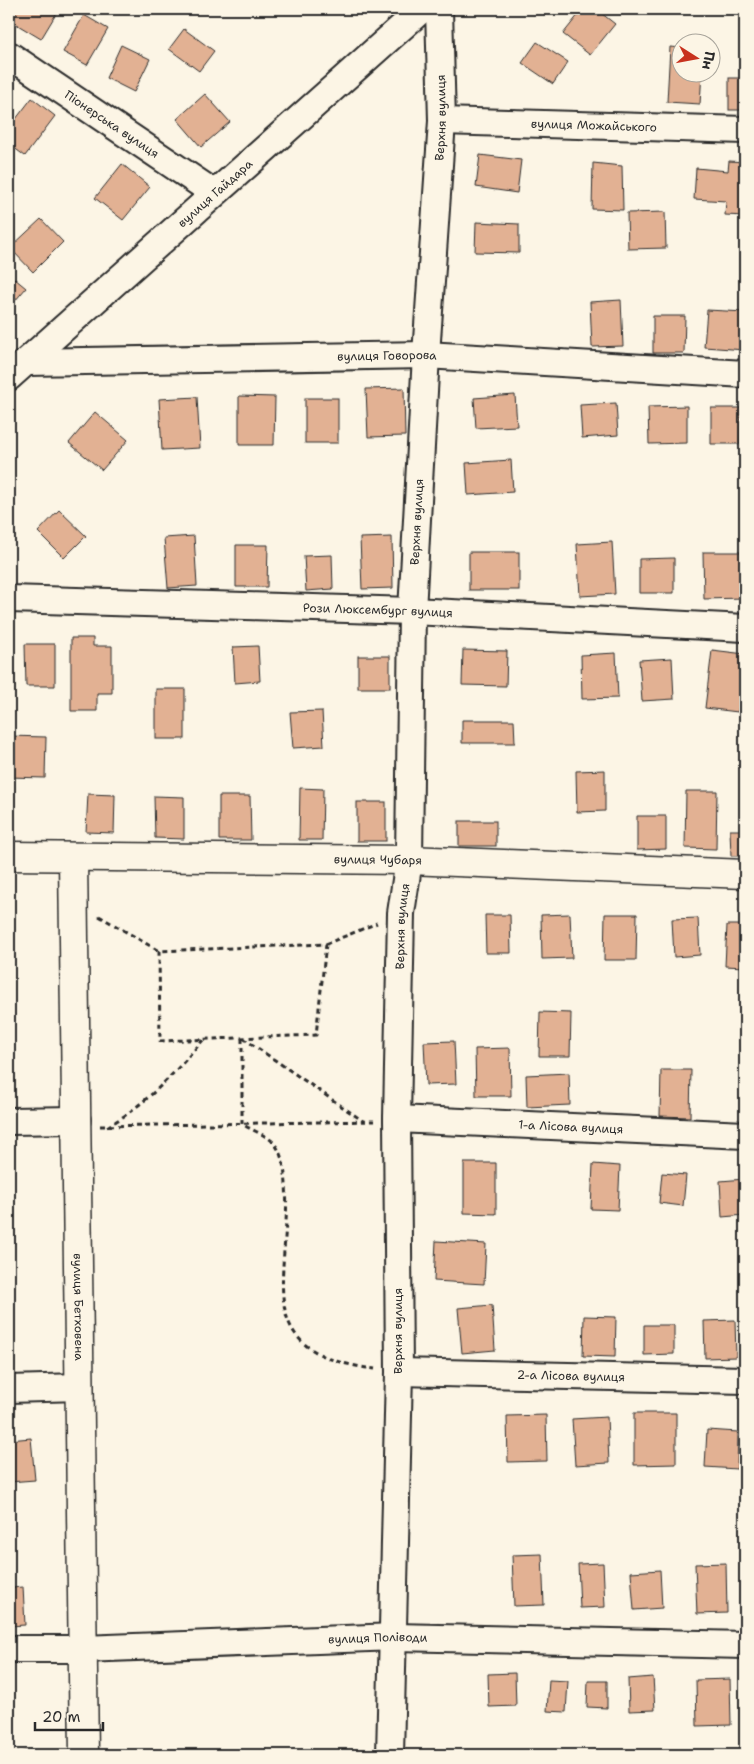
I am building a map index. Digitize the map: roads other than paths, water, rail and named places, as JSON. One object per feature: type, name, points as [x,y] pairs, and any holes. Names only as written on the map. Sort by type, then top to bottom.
[{"type":"street","name":"вулиця Гайдара","points":[[18,370],[422,9]]},
{"type":"street","name":"Верхня вулиця","points":[[390,1755],[395,1637],[399,1372],[397,1119],[401,913],[409,860],[412,611],[426,355],[442,121],[439,9]]},
{"type":"street","name":"Піонерська вулиця","points":[[9,54],[214,193]]},
{"type":"street","name":"вулиця Можайського","points":[[442,121],[745,130]]},
{"type":"street","name":"вулиця Говорова","points":[[18,370],[426,355],[745,374]]},
{"type":"street","name":"Рози Люксембург вулиця","points":[[9,598],[412,611],[745,628]]},
{"type":"street","name":"вулиця Чубаря","points":[[9,856],[409,860],[745,874]]},
{"type":"street","name":"вулиця Бетховена","points":[[73,858],[84,1755]]},
{"type":"street","name":"1-а Лісова вулиця","points":[[397,1119],[745,1135]]},
{"type":"street","points":[[9,1121],[77,1120]]},
{"type":"street","name":"2-а Лісова вулиця","points":[[399,1372],[745,1380]]},
{"type":"street","points":[[9,1389],[80,1387]]},
{"type":"street","name":"вулиця Поліводи","points":[[9,1649],[83,1649],[395,1637],[745,1645]]}]
